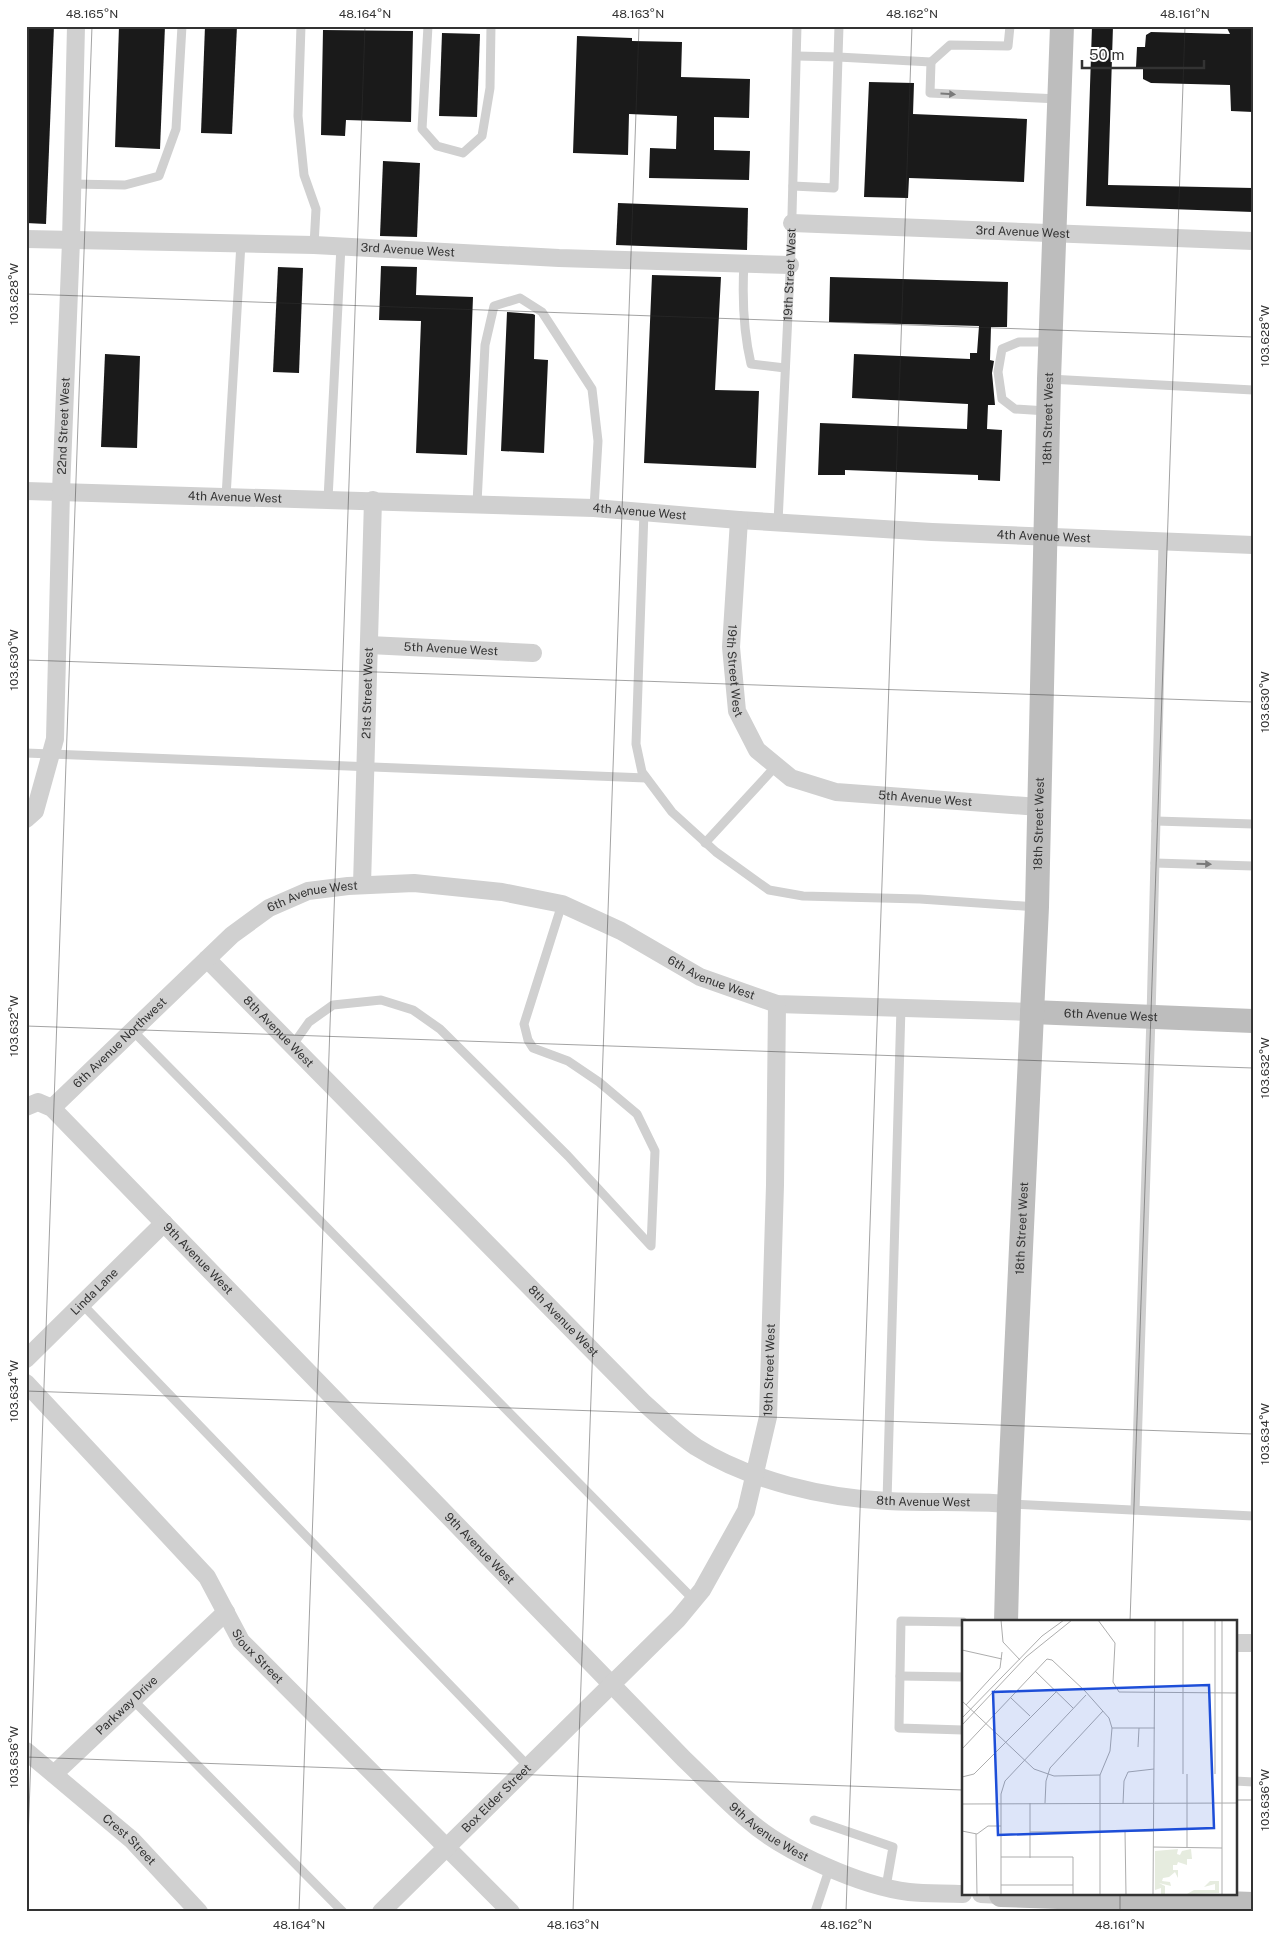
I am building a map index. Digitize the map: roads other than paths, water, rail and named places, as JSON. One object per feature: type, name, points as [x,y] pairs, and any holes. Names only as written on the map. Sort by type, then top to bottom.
[{"type":"street","name":"22nd Street West","points":[[26,819],[36,811],[55,738],[76,26]]},
{"type":"street","name":"18th Street West","points":[[1006,1620],[1009,1504],[1037,907],[1048,411],[1062,26]]},
{"type":"street","name":"3rd Avenue West","points":[[792,223],[1253,241]]},
{"type":"street","name":"3rd Avenue West","points":[[26,239],[314,245],[559,258],[790,265]]},
{"type":"street","name":"4th Avenue West","points":[[26,491],[594,508],[739,520],[932,532],[1253,545]]},
{"type":"street","name":"21st Street West","points":[[362,885],[373,500]]},
{"type":"street","name":"19th Street West","points":[[739,520],[731,647],[737,711],[757,750],[791,778],[813,785]]},
{"type":"street","name":"5th Avenue West","points":[[369,645],[533,653]]},
{"type":"street","name":"5th Avenue West","points":[[813,785],[836,792],[1039,807]]},
{"type":"street","name":"6th Avenue West","points":[[207,959],[232,935],[269,908],[308,891],[362,885],[414,883],[502,892],[562,904],[621,931],[700,977],[777,1004],[1253,1020]]},
{"type":"street","name":"6th Avenue Northwest","points":[[52,1108],[207,959]]},
{"type":"street","name":"8th Avenue West","points":[[207,959],[644,1403],[696,1447],[738,1469],[813,1492],[887,1501],[966,1501],[1009,1504]]},
{"type":"street","name":"19th Street West","points":[[612,1684],[678,1619],[702,1590],[746,1511],[755,1474],[768,1417],[775,1185],[777,1004]]},
{"type":"street","points":[[26,1107],[38,1102],[52,1108]]},
{"type":"street","name":"9th Avenue West","points":[[52,1108],[684,1760],[749,1821],[798,1854],[886,1887],[910,1892],[962,1894]]},
{"type":"street","name":"Linda Lane","points":[[26,1359],[164,1223]]},
{"type":"street","name":"Sioux Street","points":[[26,1383],[207,1577],[241,1641],[511,1912]]},
{"type":"street","name":"Parkway Drive","points":[[54,1774],[226,1612]]},
{"type":"street","points":[[1236,1643],[1253,1643]]},
{"type":"street","name":"Box Elder Street","points":[[382,1912],[612,1684]]},
{"type":"street","points":[[26,1751],[54,1774]]},
{"type":"street","name":"Crest Street","points":[[54,1774],[132,1840],[199,1912]]},
{"type":"street","points":[[996,1899],[1197,1907],[1253,1904]]},
{"type":"lane","points":[[72,184],[125,185],[159,176],[176,129],[182,26]]},
{"type":"lane","points":[[301,26],[298,116],[304,175],[316,209],[314,245]]},
{"type":"lane","points":[[428,26],[422,129],[437,146],[464,153],[482,136],[490,88],[491,26]]},
{"type":"lane","name":"19th Street West","points":[[778,522],[792,223],[797,26]]},
{"type":"lane","points":[[793,186],[834,188],[839,26]]},
{"type":"lane","points":[[797,56],[931,62],[950,45],[1008,46],[1010,26]]},
{"type":"lane","points":[[931,62],[930,93],[1060,99]]},
{"type":"lane","points":[[226,497],[241,243]]},
{"type":"lane","points":[[328,499],[341,246]]},
{"type":"lane","points":[[744,263],[742,305],[745,341],[752,364],[785,368]]},
{"type":"lane","points":[[477,503],[485,345],[494,306],[520,298],[542,312],[592,389],[598,441],[594,508]]},
{"type":"lane","points":[[1048,411],[1015,409],[1002,400],[998,372],[1002,349],[1019,342],[1050,342]]},
{"type":"lane","points":[[1049,379],[1253,390]]},
{"type":"lane","points":[[644,511],[636,744],[642,772],[672,812],[716,852],[770,890],[803,896],[920,899],[1037,907]]},
{"type":"lane","points":[[1135,1510],[1151,1016],[1163,542]]},
{"type":"lane","points":[[26,753],[365,765],[646,778]]},
{"type":"lane","points":[[706,843],[776,766]]},
{"type":"lane","points":[[1156,821],[1253,824]]},
{"type":"lane","points":[[1155,863],[1253,866]]},
{"type":"lane","points":[[292,1046],[309,1022],[333,1005],[381,1000],[413,1010],[440,1029],[568,1156],[652,1246],[655,1151],[637,1114],[600,1082],[568,1061],[533,1048],[528,1040],[524,1024],[562,904]]},
{"type":"lane","points":[[887,1501],[901,1007]]},
{"type":"lane","points":[[132,1031],[694,1600]]},
{"type":"lane","points":[[82,1304],[528,1767]]},
{"type":"lane","points":[[1009,1504],[1253,1516]]},
{"type":"lane","points":[[962,1622],[901,1621],[899,1728],[962,1730]]},
{"type":"lane","points":[[900,1676],[962,1677]]},
{"type":"lane","points":[[133,1700],[344,1912]]},
{"type":"lane","points":[[1236,1781],[1253,1782]]},
{"type":"lane","points":[[814,1820],[893,1847],[886,1887]]},
{"type":"lane","points":[[815,1912],[830,1867]]}]
